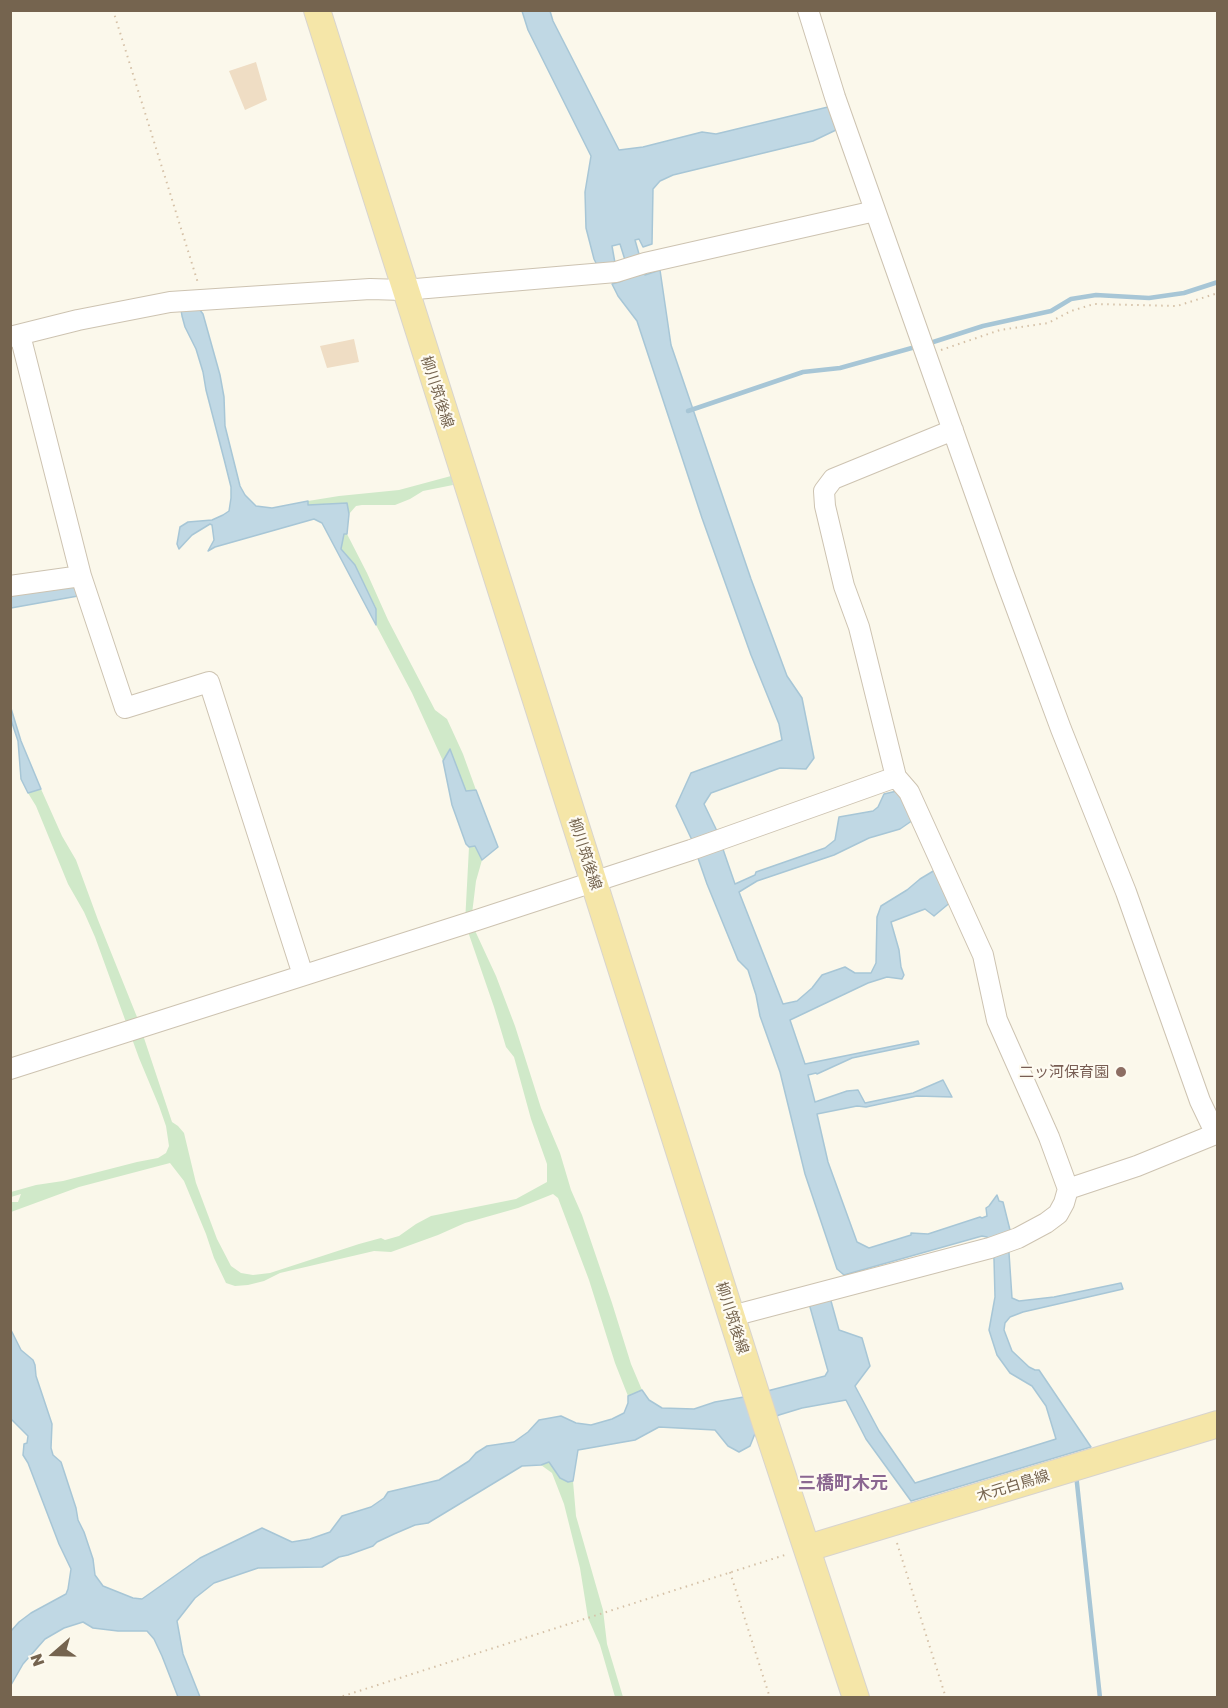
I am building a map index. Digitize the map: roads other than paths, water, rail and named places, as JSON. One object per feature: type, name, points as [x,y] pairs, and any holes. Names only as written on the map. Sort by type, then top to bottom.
[{"type":"main road","name":"柳川筑後線","points":[[317,10],[767,1428],[856,1698]]},
{"type":"main road","name":"木元白鳥線","points":[[808,1548],[1218,1424]]},
{"type":"street","points":[[807,10],[847,134],[1008,586],[1061,729],[1126,892],[1200,1101],[1211,1124],[1218,1131],[1137,1166],[1068,1190]]},
{"type":"street","points":[[303,975],[209,682],[125,708],[81,576],[15,336],[78,320],[170,302],[370,289],[404,290],[616,272],[645,263],[875,211]]},
{"type":"street","points":[[732,1316],[990,1248],[1018,1238],[1058,1214],[1068,1190],[1049,1137],[997,1020],[983,955],[909,792],[896,777],[859,627],[844,586],[825,506],[824,491],[833,479],[953,430]]},
{"type":"street","points":[[10,586],[81,576]]},
{"type":"street","points":[[10,1069],[691,850],[896,777]]},
{"type":"water","points":[[522,11],[550,11],[619,150],[643,147],[702,132],[716,134],[828,107],[846,106],[853,126],[836,130],[813,141],[673,175],[660,181],[653,189],[652,244],[643,247],[639,239],[635,240],[645,275],[660,270],[671,345],[751,579],[787,676],[802,698],[814,758],[806,769],[780,768],[711,793],[704,804],[716,829],[735,884],[755,875],[756,872],[825,848],[835,840],[839,817],[873,811],[878,807],[884,794],[901,790],[916,818],[900,829],[869,838],[834,855],[757,881],[739,892],[783,1004],[797,1001],[812,988],[822,975],[845,967],[855,973],[871,973],[876,963],[877,917],[881,906],[940,867],[952,901],[934,916],[925,909],[891,922],[904,975],[902,979],[887,977],[868,983],[790,1020],[805,1064],[918,1041],[919,1044],[852,1058],[817,1074],[808,1075],[815,1102],[847,1091],[858,1090],[865,1103],[913,1093],[943,1080],[952,1097],[917,1096],[817,1114],[828,1162],[857,1242],[869,1248],[911,1235],[911,1233],[928,1234],[982,1218],[987,1216],[986,1208],[997,1195],[999,1201],[1003,1202],[1010,1230],[1012,1298],[1019,1301],[1054,1297],[1121,1283],[1123,1289],[1023,1312],[1010,1317],[1005,1323],[1004,1330],[1012,1351],[1029,1367],[1039,1370],[1091,1447],[911,1501],[866,1439],[846,1400],[802,1408],[779,1415],[758,1426],[750,1446],[739,1452],[728,1446],[715,1430],[659,1427],[635,1440],[578,1450],[573,1481],[568,1482],[560,1478],[549,1462],[522,1466],[428,1523],[415,1525],[373,1546],[339,1557],[322,1567],[258,1568],[214,1583],[195,1598],[177,1621],[183,1654],[200,1697],[178,1697],[162,1656],[154,1639],[147,1631],[93,1628],[83,1622],[64,1628],[45,1639],[23,1664],[11,1685],[11,1631],[31,1613],[66,1594],[71,1569],[23,1455],[24,1444],[27,1443],[28,1436],[11,1419],[10,1328],[21,1350],[33,1360],[35,1365],[36,1376],[52,1424],[53,1455],[61,1462],[78,1520],[93,1559],[95,1575],[103,1586],[133,1598],[142,1599],[200,1558],[262,1528],[292,1542],[330,1532],[342,1516],[371,1507],[384,1498],[388,1492],[439,1480],[469,1461],[487,1446],[514,1442],[539,1420],[561,1416],[576,1423],[591,1425],[612,1419],[624,1413],[628,1396],[642,1390],[649,1400],[662,1408],[694,1409],[825,1376],[828,1371],[810,1307],[815,1297],[833,1295],[831,1301],[839,1330],[862,1338],[870,1366],[855,1386],[879,1431],[915,1483],[1056,1439],[1046,1406],[1032,1386],[1010,1373],[997,1355],[989,1330],[995,1297],[994,1259],[987,1237],[982,1236],[844,1275],[837,1269],[805,1174],[780,1072],[760,1016],[748,970],[738,960],[691,838],[676,806],[691,773],[782,740],[779,724],[751,655],[702,518],[637,321],[612,284],[622,281],[622,261],[625,260],[620,244],[612,246],[615,263],[597,265],[594,259],[586,228],[585,192],[591,156],[528,30]]},
{"type":"water","points":[[194,302],[203,314],[220,375],[224,397],[225,426],[240,486],[245,495],[256,506],[272,508],[308,501],[308,505],[347,503],[349,514],[347,534],[344,534],[341,549],[355,565],[376,609],[376,625],[322,523],[314,519],[215,547],[208,551],[214,540],[210,524],[192,535],[179,549],[177,544],[180,527],[188,522],[212,520],[223,515],[229,511],[231,498],[231,487],[203,372],[182,316],[180,304]]},
{"type":"water","points":[[75,585],[78,596],[11,608],[11,592]]},
{"type":"water","points":[[10,705],[21,741],[41,789],[28,793],[21,779],[18,741],[11,720]]},
{"type":"water","points":[[450,749],[466,791],[476,790],[498,847],[482,860],[475,846],[469,847],[466,844],[452,805],[443,761]]},
{"type":"waterway","points":[[927,344],[983,326],[1051,311],[1071,299],[1096,295],[1149,298],[1184,293],[1218,282]]},
{"type":"waterway","points":[[688,411],[803,372],[840,368],[919,346]]},
{"type":"waterway","points":[[1076,1474],[1100,1698]]},
{"type":"place","name":"二ッ河保育園","points":[[1121,1072]]},
{"type":"district","name":"三橋町木元","points":[[843,1483]]}]
